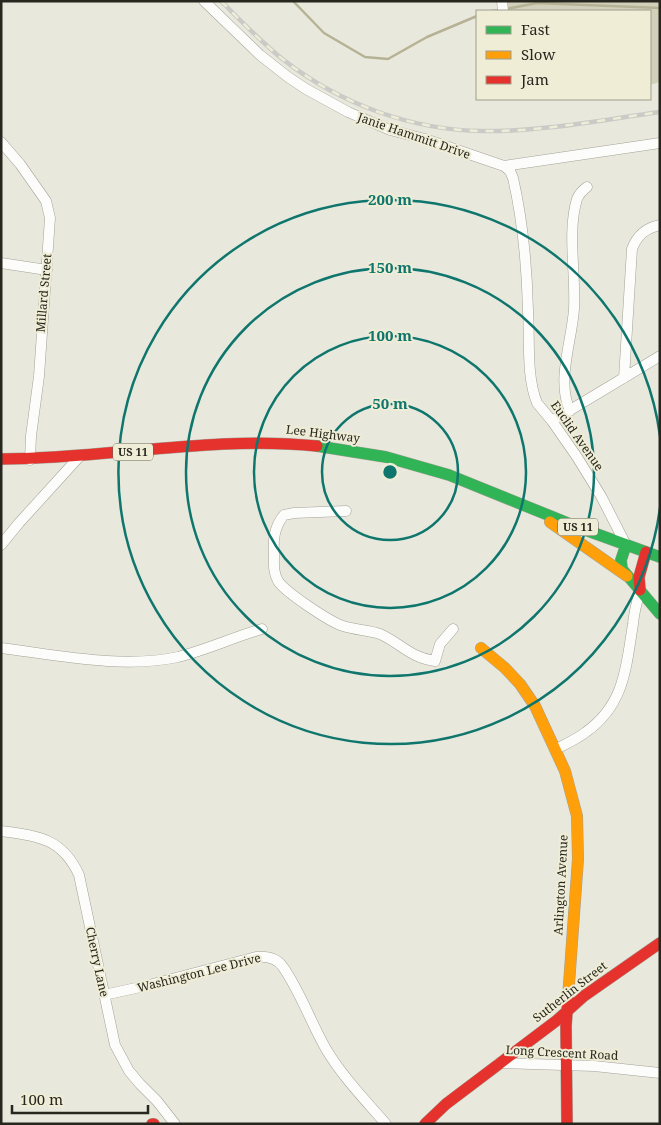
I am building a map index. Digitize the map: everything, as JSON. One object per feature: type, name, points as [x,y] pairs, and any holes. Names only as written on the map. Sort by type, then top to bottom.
[{"type":"main road","name":"Lee Highway","points":[[1,459],[30,460],[79,457],[187,445],[263,442],[299,444],[397,459],[438,471],[660,557]]},
{"type":"main road","points":[[531,508],[627,576]]},
{"type":"main road","points":[[626,545],[621,560],[622,569],[660,614]]},
{"type":"main road","points":[[640,590],[639,577],[646,552]]},
{"type":"main road","name":"Arlington Avenue","points":[[481,648],[505,668],[524,689],[535,706],[556,749],[571,791],[578,831],[578,859],[566,1026],[567,1124]]},
{"type":"main road","name":"Sutherlin Street","points":[[499,1063],[556,1021],[584,996],[660,943]]},
{"type":"main road","name":"Long Crescent Road","points":[[425,1124],[446,1104],[499,1063]]},
{"type":"street","name":"Janie Hammitt Drive","points":[[204,1],[260,55],[306,89],[348,112],[390,130],[425,139],[504,166],[660,143]]},
{"type":"street","name":"Millard Street","points":[[1,142],[20,164],[50,209],[47,270],[30,460]]},
{"type":"street","name":"Euclid Avenue","points":[[504,166],[510,171],[513,178],[523,230],[531,373],[534,395],[542,410],[552,421],[602,496],[626,545]]},
{"type":"street","points":[[570,411],[564,394],[565,368],[574,309],[574,221],[577,199],[587,187]]},
{"type":"street","points":[[624,378],[632,249],[640,234],[647,229],[660,225]]},
{"type":"street","points":[[1,263],[47,270]]},
{"type":"street","points":[[552,421],[660,356]]},
{"type":"street","points":[[1,546],[19,523],[79,457]]},
{"type":"street","points":[[346,511],[288,514],[280,519],[274,533],[274,571],[280,583],[336,624],[351,629],[380,634],[421,659],[434,661],[440,644],[453,629]]},
{"type":"street","points":[[556,749],[581,736],[598,722],[608,711],[618,694],[626,671],[633,620],[640,590]]},
{"type":"street","points":[[1,648],[105,660],[141,661],[178,657],[262,629]]},
{"type":"street","name":"Cherry Lane","points":[[1,831],[53,842],[65,852],[73,863],[79,875],[113,1038],[122,1059],[140,1084],[157,1101],[175,1124]]},
{"type":"street","name":"Washington Lee Drive","points":[[104,994],[181,977],[256,957],[266,956],[273,959],[283,967],[319,1036],[336,1063],[386,1124]]},
{"type":"street","name":"Long Crescent Road","points":[[499,1063],[594,1066],[660,1073]]},
{"type":"shaded area","points":[[507,1],[660,1],[660,82],[651,85],[651,10],[508,10]]},
{"type":"waterway","points":[[293,1],[324,33],[365,57],[388,59],[427,37],[476,16]]},
{"type":"waterway","points":[[506,9],[537,3],[660,8]]},
{"type":"railway","points":[[221,1],[268,47],[307,76],[353,102],[403,120],[455,129],[504,131],[571,125],[660,112]]},
{"type":"traffic: fast","points":[[317,446],[386,457],[449,475],[580,528],[660,557]]},
{"type":"traffic: fast","points":[[626,545],[621,560],[622,569],[660,614]]},
{"type":"traffic: slow","points":[[550,522],[627,576]]},
{"type":"traffic: slow","points":[[481,648],[505,668],[520,684],[535,706],[565,771],[577,816],[578,859],[568,998]]},
{"type":"traffic: jam","points":[[1,459],[41,458],[238,443],[278,443],[317,446]]},
{"type":"traffic: jam","points":[[640,590],[639,577],[646,552]]},
{"type":"traffic: jam","points":[[425,1124],[446,1104],[556,1021],[584,996],[660,943]]},
{"type":"traffic: jam","points":[[567,1124],[566,1026],[568,998]]}]
